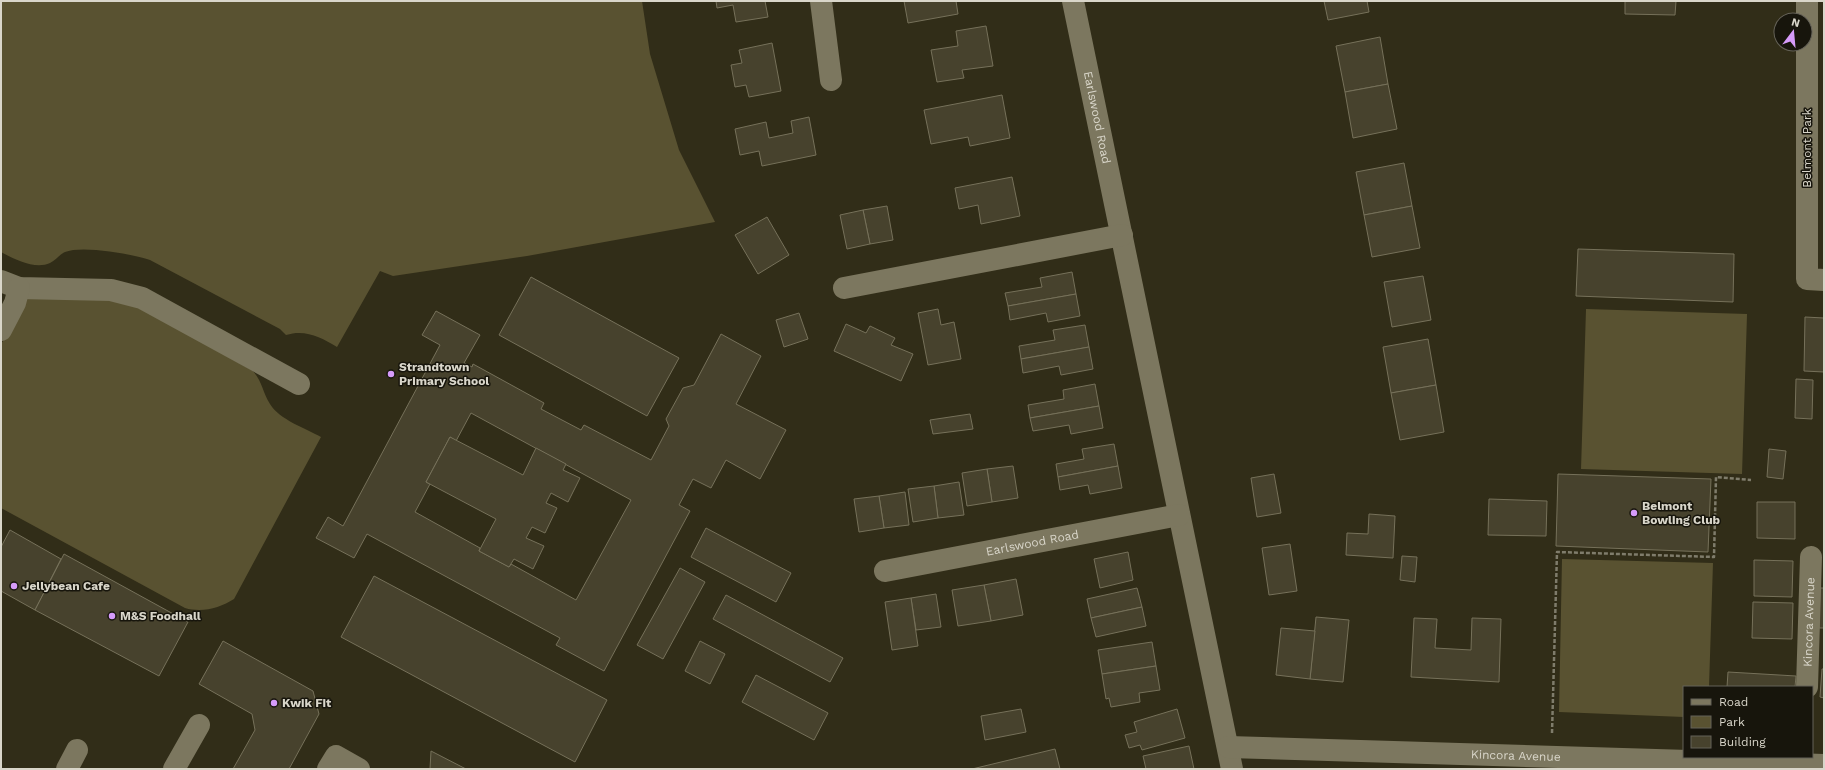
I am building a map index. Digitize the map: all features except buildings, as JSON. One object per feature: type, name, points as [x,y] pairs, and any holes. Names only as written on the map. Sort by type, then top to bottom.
[{"type":"street","points":[[821,1],[832,80]]},
{"type":"street","name":"Earlswood Road","points":[[1073,1],[1232,769]]},
{"type":"street","name":"Belmont Park","points":[[1807,1],[1807,279],[1824,280]]},
{"type":"street","points":[[844,288],[1122,234]]},
{"type":"street","points":[[1,330],[12,309],[10,284],[111,290],[142,298],[299,384]]},
{"type":"street","name":"Earlswood Road","points":[[885,571],[1179,515]]},
{"type":"street","name":"Kincora Avenue","points":[[1807,686],[1811,557]]},
{"type":"street","points":[[174,769],[199,725]]},
{"type":"street","name":"Kincora Avenue","points":[[1228,747],[1552,757],[1811,762]]},
{"type":"street","points":[[67,769],[77,750]]},
{"type":"street","points":[[328,769],[336,756],[359,769]]},
{"type":"path","points":[[1552,757],[1557,552],[1714,557],[1716,477],[1751,480]]},
{"type":"green space","points":[[1,1],[642,1],[650,54],[679,150],[715,222],[527,256],[393,276],[380,271],[337,347],[313,335],[293,333],[286,335],[280,329],[150,260],[120,253],[83,249],[65,252],[52,262],[44,265],[25,263],[1,252]]},
{"type":"green space","points":[[27,295],[114,299],[136,304],[253,371],[274,410],[286,419],[321,437],[234,599],[211,609],[198,610],[185,608],[1,508],[1,344],[16,321]]},
{"type":"green space","points":[[1586,309],[1747,314],[1742,474],[1581,469]]},
{"type":"green space","points":[[1562,559],[1713,563],[1709,686],[1683,686],[1683,717],[1559,712]]},
{"type":"place","name":"Strandtown Primary School","points":[[391,374]]},
{"type":"place","name":"Belmont Bowling Club","points":[[1634,513]]},
{"type":"place","name":"Jellybean Cafe","points":[[14,586]]},
{"type":"place","name":"M&S Foodhall","points":[[112,616]]},
{"type":"place","name":"Kwik Fit","points":[[274,703]]}]
